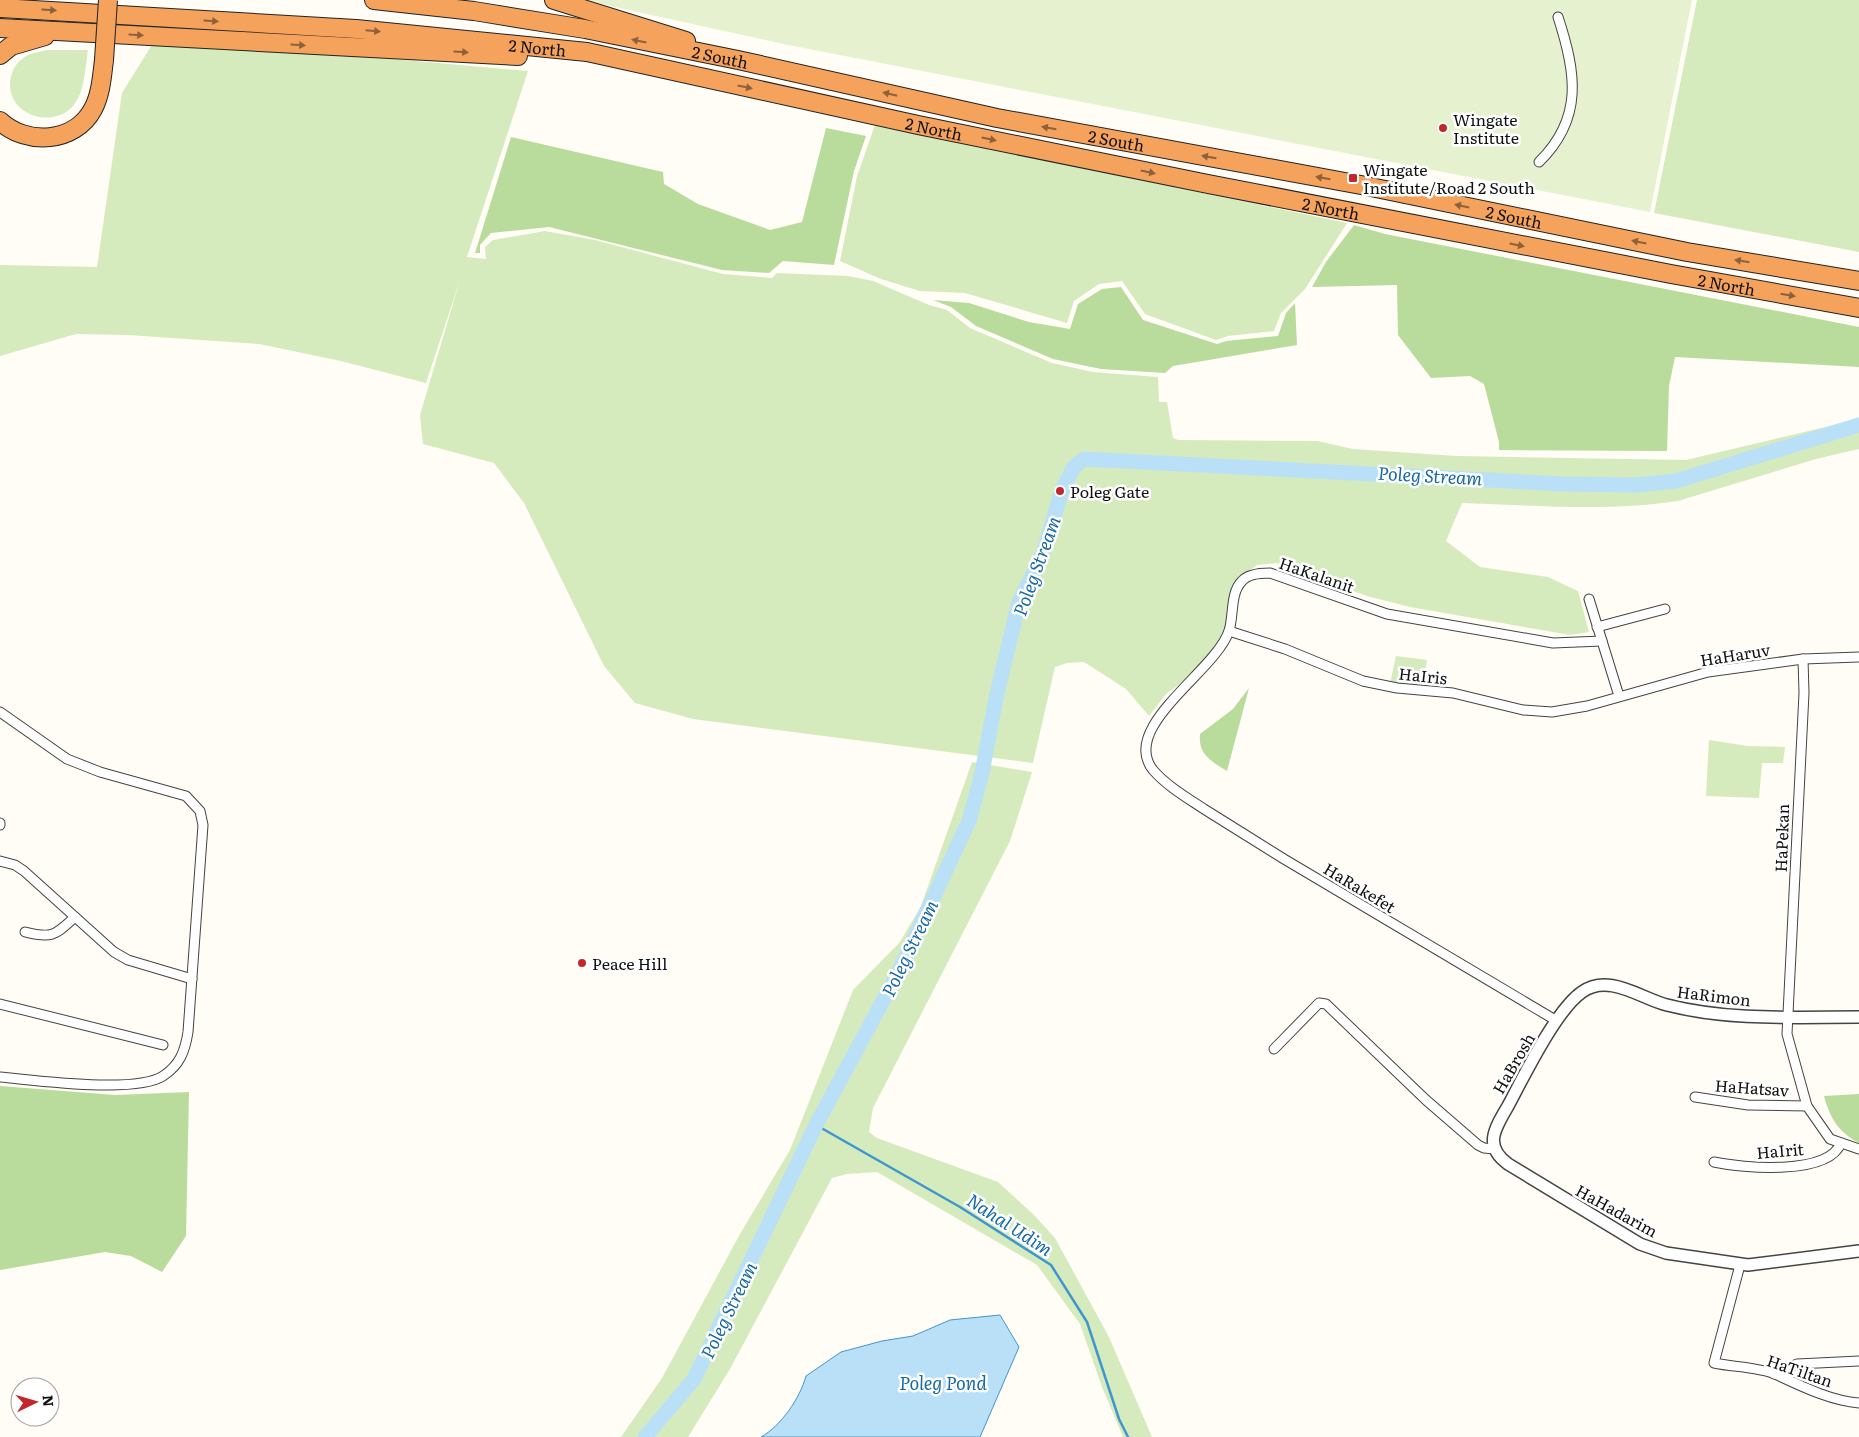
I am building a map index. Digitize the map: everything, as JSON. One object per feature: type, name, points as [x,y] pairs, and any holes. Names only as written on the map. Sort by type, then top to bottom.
[{"type":"highway","points":[[0,121],[10,129],[30,137],[51,138],[72,130],[88,117],[101,86],[108,0]]},
{"type":"highway","name":"2 South","points":[[374,0],[474,11],[585,29],[738,60],[997,118],[1361,185],[1686,252],[1859,281]]},
{"type":"highway","points":[[554,0],[635,24],[738,60]]},
{"type":"highway","name":"2 North","points":[[0,8],[356,29],[587,52],[928,127],[1426,228],[1859,308]]},
{"type":"highway","points":[[0,28],[554,58],[697,76]]},
{"type":"highway","points":[[0,55],[20,42],[67,31]]},
{"type":"street","points":[[1540,162],[1554,148],[1565,130],[1572,100],[1570,58],[1558,17]]},
{"type":"street","name":"HaKalanit","points":[[1154,770],[1146,754],[1149,731],[1165,708],[1213,659],[1229,631],[1234,597],[1241,581],[1254,574],[1270,573],[1394,616],[1553,643],[1602,641]]},
{"type":"street","points":[[1588,599],[1619,696]]},
{"type":"street","points":[[1597,627],[1665,609]]},
{"type":"street","name":"HaIris","points":[[1229,631],[1285,649],[1363,681],[1398,688],[1453,693],[1523,710],[1552,712],[1573,710],[1619,696]]},
{"type":"street","name":"HaHaruv","points":[[1619,696],[1708,672],[1803,659],[1859,657]]},
{"type":"street","name":"HaPekan","points":[[1803,659],[1804,693],[1787,1017],[1788,1034],[1807,1106]]},
{"type":"street","points":[[0,712],[67,759],[100,772],[178,792],[197,805],[203,825],[188,1032],[183,1054],[178,1062],[161,1077],[150,1082],[119,1085],[0,1077]]},
{"type":"street","name":"HaRakefet","points":[[1154,770],[1175,790],[1246,836],[1556,1021]]},
{"type":"street","points":[[0,861],[15,865],[24,871],[106,946],[128,960],[192,978]]},
{"type":"street","points":[[26,932],[43,937],[52,936],[75,917]]},
{"type":"street","name":"HaRimon","points":[[1573,1000],[1587,989],[1606,984],[1654,1002],[1686,1010],[1742,1016],[1859,1017]]},
{"type":"street","name":"HaBrosh","points":[[1494,1149],[1494,1136],[1499,1121],[1556,1021],[1573,1000]]},
{"type":"street","points":[[1274,1049],[1319,1003],[1326,1004],[1434,1107],[1478,1145],[1494,1149]]},
{"type":"street","points":[[0,1004],[163,1045]]},
{"type":"street","name":"HaHatsav","points":[[1695,1097],[1748,1105],[1807,1106]]},
{"type":"street","points":[[1807,1106],[1830,1139],[1859,1149]]},
{"type":"street","name":"HaIrit","points":[[1714,1162],[1742,1167],[1792,1166],[1827,1158],[1834,1154],[1841,1143]]},
{"type":"street","name":"HaHadarim","points":[[1494,1149],[1508,1164],[1640,1244],[1666,1253],[1740,1265],[1859,1251]]},
{"type":"street","name":"HaTiltan","points":[[1740,1265],[1714,1363],[1774,1374],[1792,1383],[1858,1403]]},
{"type":"street","points":[[1774,1374],[1797,1364],[1859,1361]]},
{"type":"green space","name":"Wingate Institute","points":[[583,0],[1692,0],[1650,212],[788,45]]},
{"type":"green space","points":[[1697,0],[1859,0],[1859,252],[1654,213]]},
{"type":"green space","points":[[153,43],[227,44],[528,71],[467,257],[486,259],[485,247],[493,240],[545,231],[595,240],[723,274],[772,278],[777,273],[848,276],[873,281],[929,305],[947,310],[970,328],[1052,363],[1093,372],[1158,377],[1159,402],[1167,402],[1173,438],[1178,440],[1317,441],[1353,449],[1456,456],[1686,460],[1859,419],[1859,449],[1816,459],[1678,501],[1597,507],[1462,503],[1446,541],[1480,567],[1548,577],[1578,591],[1589,632],[1570,635],[1410,607],[1367,596],[1276,563],[1257,565],[1243,575],[1227,627],[1213,653],[1191,676],[1166,694],[1149,716],[1126,689],[1084,662],[1067,663],[1055,667],[1033,763],[693,719],[635,703],[604,666],[524,503],[494,463],[423,444],[420,415],[460,280],[426,383],[341,361],[259,344],[128,335],[76,334],[0,356],[0,265],[97,267],[122,93]]},
{"type":"green space","points":[[47,50],[88,50],[84,80],[77,100],[64,113],[54,117],[33,115],[24,111],[11,94],[11,75],[17,63],[31,54]]},
{"type":"green space","points":[[875,125],[1347,223],[1305,289],[1281,313],[1274,331],[1228,336],[1216,340],[1145,314],[1122,281],[1099,284],[1074,301],[1067,323],[965,293],[920,291],[881,279],[840,261],[857,176]]},
{"type":"green space","points":[[826,128],[866,136],[854,171],[834,265],[783,261],[769,273],[722,270],[549,227],[491,233],[480,245],[480,253],[475,253],[511,137],[663,172],[664,184],[698,204],[770,230],[802,222]]},
{"type":"green space","points":[[1354,225],[1385,234],[1859,327],[1859,367],[1675,357],[1669,386],[1667,451],[1499,450],[1499,442],[1484,384],[1470,376],[1431,378],[1398,335],[1397,285],[1312,287],[1326,262]]},
{"type":"green space","points":[[1121,287],[1143,320],[1217,344],[1226,341],[1278,336],[1286,313],[1295,303],[1297,345],[1173,366],[1165,373],[1101,369],[1053,359],[976,326],[951,307],[933,300],[969,303],[1029,322],[1070,329],[1078,304],[1102,289]]},
{"type":"green space","points":[[1396,656],[1427,660],[1422,687],[1390,684]]},
{"type":"green space","points":[[1249,688],[1227,771],[1203,752],[1200,734],[1233,709]]},
{"type":"green space","points":[[1709,740],[1748,746],[1785,747],[1783,763],[1762,763],[1759,798],[1706,796]]},
{"type":"green space","points":[[972,762],[1032,772],[1010,841],[873,1108],[869,1132],[877,1138],[998,1182],[1034,1215],[1055,1238],[1109,1337],[1152,1437],[1123,1437],[1102,1387],[1080,1324],[1037,1265],[877,1172],[847,1174],[832,1178],[730,1369],[688,1437],[621,1437],[662,1378],[740,1234],[790,1150],[853,990],[900,942],[921,906]]},
{"type":"green space","points":[[0,1086],[115,1095],[189,1092],[186,1236],[162,1272],[131,1256],[105,1252],[0,1270]]},
{"type":"green space","points":[[1859,1094],[1859,1143],[1836,1124],[1824,1096]]},
{"type":"water","name":"Poleg Pond","points":[[1000,1315],[1019,1347],[980,1437],[761,1437],[776,1426],[789,1411],[806,1376],[841,1352],[882,1341],[913,1336],[950,1320]]},
{"type":"waterway","name":"Poleg Stream","points":[[645,1437],[694,1379],[816,1125],[898,973],[969,821],[982,773],[996,698],[1019,602],[1043,554],[1062,490],[1074,467],[1084,459],[1563,484],[1636,485],[1676,481],[1859,425]]},
{"type":"waterway","name":"Nahal Udim","points":[[816,1125],[960,1207],[1051,1265],[1087,1322],[1119,1419],[1128,1437]]},
{"type":"place","name":"Wingate Institute","points":[[1443,128]]},
{"type":"place","name":"Wingate Institute/Road 2 South","points":[[1353,178]]},
{"type":"place","name":"Poleg Gate","points":[[1060,491]]},
{"type":"place","name":"Peace Hill","points":[[582,963]]}]
